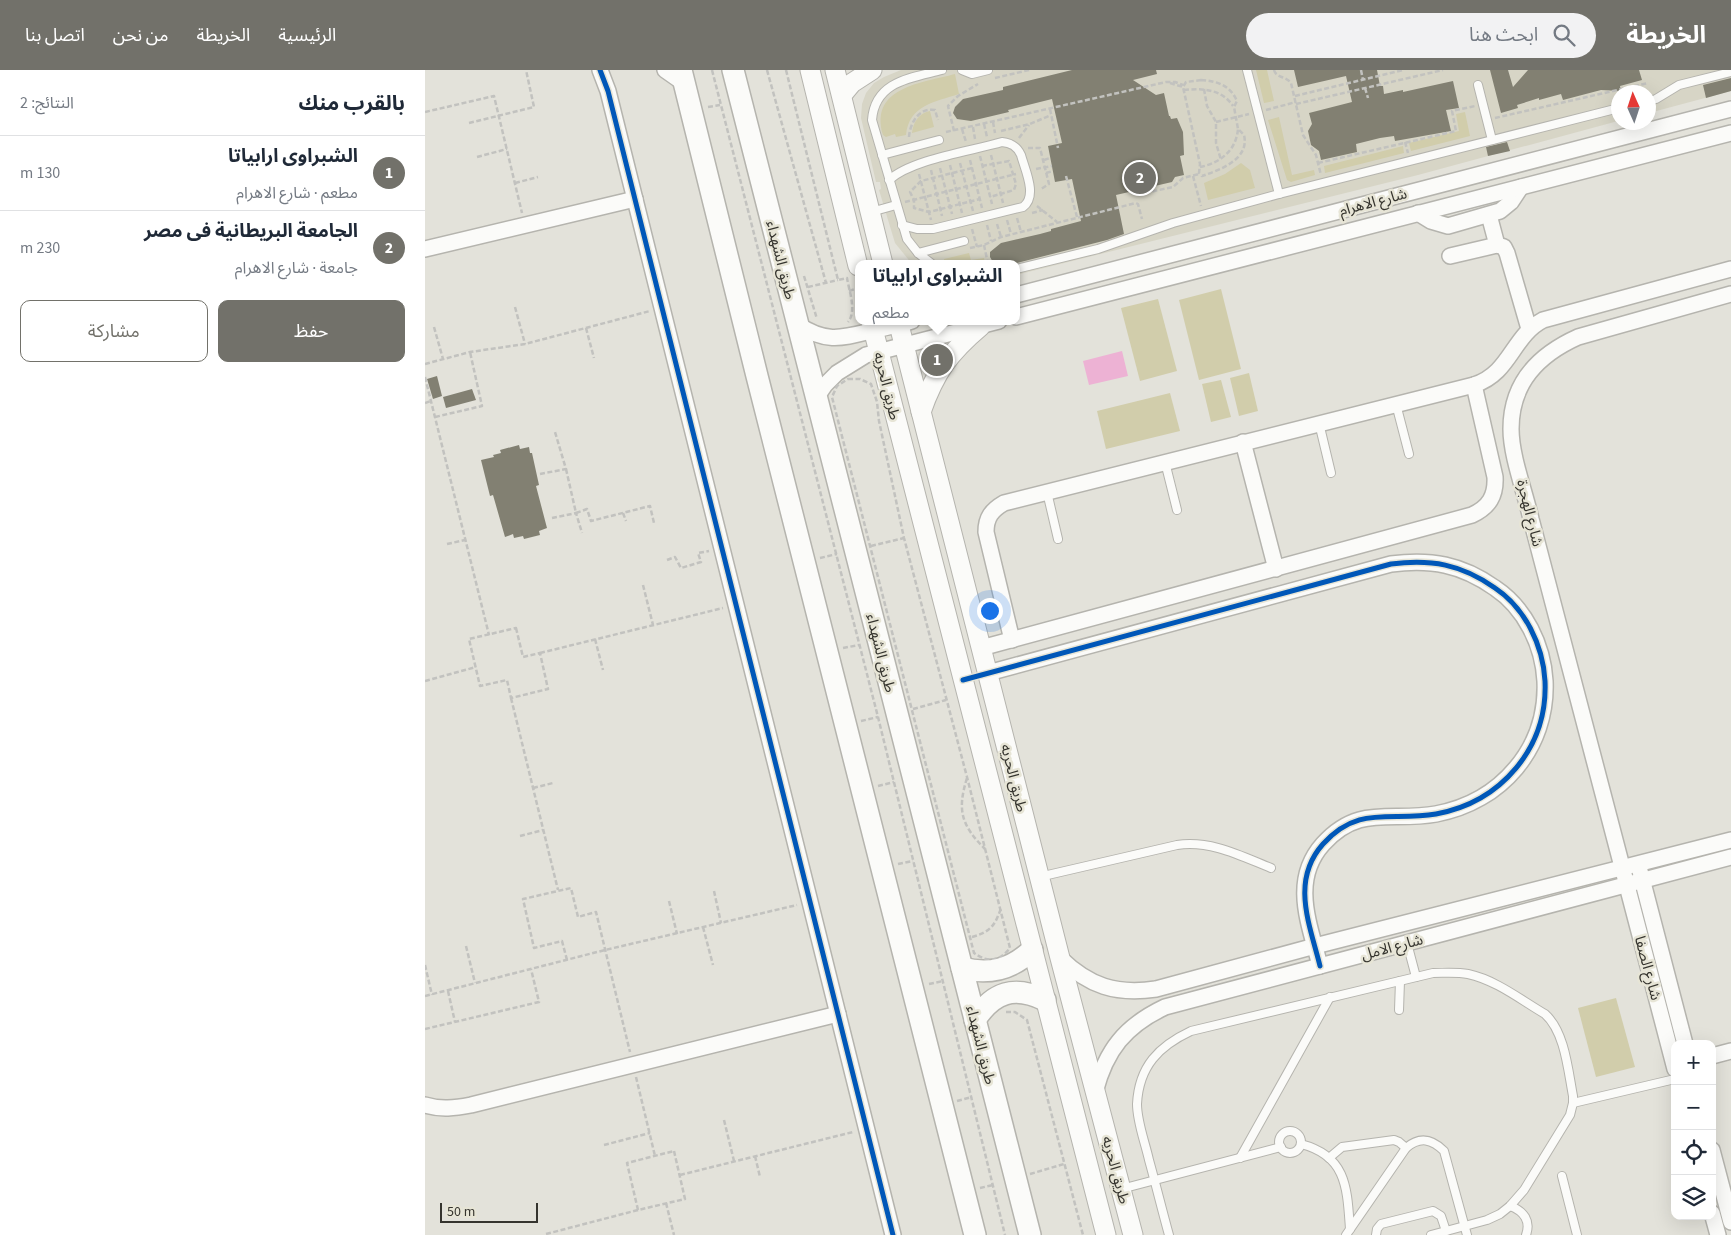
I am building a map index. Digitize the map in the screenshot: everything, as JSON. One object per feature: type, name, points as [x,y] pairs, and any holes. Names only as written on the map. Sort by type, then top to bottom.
[{"type":"main road","name":"طريق الشهداء","points":[[733,70],[730,103],[797,324],[1030,1235]]},
{"type":"main road","points":[[683,77],[975,1235]]},
{"type":"main road","points":[[962,968],[987,972],[1000,970],[1012,966],[1032,950]]},
{"type":"main road","points":[[975,1020],[983,1008],[993,999],[1005,993],[1032,994],[1045,1000]]},
{"type":"street","points":[[600,70],[608,91],[893,1235]]},
{"type":"street","points":[[665,70],[683,77]]},
{"type":"street","points":[[810,70],[856,260]]},
{"type":"street","points":[[835,70],[881,256]]},
{"type":"street","points":[[842,95],[852,84],[872,70]]},
{"type":"street","name":"شارع الاهرام","points":[[1020,294],[1731,109]]},
{"type":"street","name":"شارع الاهرام","points":[[1022,315],[1731,133]]},
{"type":"street","points":[[1418,213],[1431,221],[1448,226],[1500,212],[1517,195],[1521,187]]},
{"type":"street","points":[[425,249],[635,200]]},
{"type":"street","points":[[846,219],[871,212]]},
{"type":"street","points":[[1489,215],[1497,245]]},
{"type":"street","points":[[1450,256],[1497,245],[1504,248],[1529,329]]},
{"type":"street","points":[[1013,640],[986,532],[986,523],[996,507],[1004,503],[1243,442],[1475,385],[1491,378],[1529,329],[1543,320],[1731,269]]},
{"type":"street","name":"شارع الهجرة","points":[[1622,868],[1514,450],[1511,430],[1513,410],[1519,390],[1529,372],[1542,357],[1559,345],[1578,337],[1731,294]]},
{"type":"street","points":[[1020,301],[1022,315]]},
{"type":"street","points":[[797,324],[810,333],[826,338],[843,338],[872,326]]},
{"type":"street","name":"طريق الحريه","points":[[903,325],[904,346],[1039,877],[1133,1235]]},
{"type":"street","points":[[816,398],[837,373],[866,355],[986,325]]},
{"type":"street","points":[[921,412],[930,387],[943,364],[961,343],[988,325]]},
{"type":"street","name":"طريق الحريه","points":[[872,326],[1106,1235]]},
{"type":"street","points":[[981,648],[1472,516],[1488,505],[1495,487],[1495,477],[1475,385]]},
{"type":"street","points":[[1243,442],[1276,569]]},
{"type":"street","points":[[963,680],[1391,564],[1438,563],[1460,569],[1481,578],[1501,592],[1530,627],[1539,648],[1544,671],[1545,694],[1542,717],[1535,739],[1524,760],[1509,778],[1491,792],[1473,802],[1455,810],[1435,814],[1375,816],[1355,821],[1322,845],[1311,862],[1305,882],[1304,902],[1320,966]]},
{"type":"street","name":"شارع الامل","points":[[1060,958],[1088,981],[1105,988],[1141,992],[1731,840]]},
{"type":"street","points":[[1009,861],[1034,854]]},
{"type":"street","name":"شارع الامل","points":[[1095,1092],[1108,1056],[1119,1040],[1132,1026],[1148,1015],[1165,1007],[1731,858]]},
{"type":"street","name":"شارع الصفا","points":[[1638,864],[1684,1040]]},
{"type":"street","name":"شارع الصفا","points":[[1622,868],[1671,1054]]},
{"type":"street","points":[[1141,992],[1141,1004],[1148,1015]]},
{"type":"street","points":[[425,1105],[434,1108],[453,1108],[471,1105],[838,1014]]},
{"type":"street","points":[[1716,1055],[1731,1051]]},
{"type":"street","points":[[1716,1165],[1731,1222]]},
{"type":"street","points":[[1095,1195],[1121,1188]]},
{"type":"street","points":[[1714,1220],[1718,1235]]},
{"type":"lane","points":[[927,260],[907,239],[872,120],[879,98],[887,89],[895,84],[942,70]]},
{"type":"lane","points":[[962,70],[972,74],[988,70]]},
{"type":"lane","points":[[1247,70],[1279,194]]},
{"type":"lane","points":[[1656,99],[1679,85],[1731,72]]},
{"type":"lane","points":[[1478,85],[1492,140]]},
{"type":"lane","points":[[1020,268],[1098,248],[1151,230],[1279,194],[1611,110]]},
{"type":"lane","points":[[881,155],[939,140]]},
{"type":"lane","points":[[889,180],[895,174],[909,168],[1002,142],[1013,144],[1019,150],[1030,192],[1029,201],[1023,207],[955,225],[925,230],[902,224]]},
{"type":"lane","points":[[871,212],[896,205]]},
{"type":"lane","points":[[918,252],[965,246]]},
{"type":"lane","points":[[1396,404],[1409,454]]},
{"type":"lane","points":[[1319,423],[1331,473]]},
{"type":"lane","points":[[1165,462],[1177,510]]},
{"type":"lane","points":[[1047,492],[1058,539]]},
{"type":"lane","points":[[1039,877],[1177,845],[1193,844],[1218,847],[1271,868]]},
{"type":"lane","points":[[1407,943],[1416,977]]},
{"type":"lane","points":[[1169,1235],[1140,1124],[1137,1105],[1140,1085],[1147,1067],[1158,1051],[1174,1039],[1191,1030],[1433,973],[1450,972],[1468,974],[1485,979],[1545,1014],[1559,1032],[1573,1103],[1570,1115],[1524,1190],[1510,1206],[1500,1214],[1487,1220],[1431,1235]]},
{"type":"lane","points":[[1399,1010],[1400,981]]},
{"type":"lane","points":[[1240,1158],[1329,997]]},
{"type":"lane","points":[[1573,1103],[1671,1080]]},
{"type":"lane","points":[[1291,1131],[1299,1135],[1301,1144],[1297,1150],[1290,1153],[1281,1147],[1280,1138],[1283,1135],[1291,1131]]},
{"type":"lane","points":[[1329,1158],[1342,1147],[1394,1140],[1406,1148]]},
{"type":"lane","points":[[1348,1232],[1406,1148],[1413,1142],[1429,1140],[1437,1144],[1444,1151],[1467,1235]]},
{"type":"lane","points":[[1301,1144],[1311,1147],[1329,1158],[1338,1167],[1347,1191],[1348,1232]]},
{"type":"lane","points":[[1121,1188],[1281,1147]]},
{"type":"lane","points":[[1562,1176],[1577,1235]]},
{"type":"lane","points":[[1510,1206],[1524,1214],[1528,1230],[1526,1235]]},
{"type":"lane","points":[[1376,1235],[1377,1229],[1381,1224],[1433,1211],[1441,1216],[1446,1231]]},
{"type":"path","points":[[469,123],[534,107],[525,70]]},
{"type":"path","points":[[712,70],[730,103],[859,645],[973,1097],[1005,1235]]},
{"type":"path","points":[[767,70],[826,283]]},
{"type":"path","points":[[786,70],[838,280]]},
{"type":"path","points":[[1274,70],[1278,76],[1289,80],[1303,135],[1313,151],[1323,183]]},
{"type":"path","points":[[1361,70],[1363,80]]},
{"type":"path","points":[[1294,96],[1401,70],[1401,80]]},
{"type":"path","points":[[1414,70],[1416,76]]},
{"type":"path","points":[[1264,110],[1441,70]]},
{"type":"path","points":[[1199,174],[1200,167],[1183,87],[1186,82],[1201,80],[1223,84],[1235,96],[1237,101],[1234,107]]},
{"type":"path","points":[[948,132],[1167,82],[1183,87],[1213,90],[1230,101],[1234,107],[1238,130],[1232,149],[1221,160],[1200,167]]},
{"type":"path","points":[[1486,120],[1648,83]]},
{"type":"path","points":[[1365,88],[1368,98]]},
{"type":"path","points":[[1204,89],[1207,106],[1216,122],[1216,142],[1221,160]]},
{"type":"path","points":[[425,112],[494,96],[525,225]]},
{"type":"path","points":[[953,131],[947,108],[958,96]]},
{"type":"path","points":[[706,108],[730,103]]},
{"type":"path","points":[[1318,163],[1456,131],[1452,111],[1483,104]]},
{"type":"path","points":[[909,139],[911,124],[919,114],[934,109],[938,120]]},
{"type":"path","points":[[1050,109],[1058,148]]},
{"type":"path","points":[[1216,122],[1236,117]]},
{"type":"path","points":[[1013,144],[1030,124]]},
{"type":"path","points":[[973,127],[1001,237]]},
{"type":"path","points":[[963,129],[991,240]]},
{"type":"path","points":[[1145,193],[1173,187],[1183,178],[1199,174],[1202,176],[1222,170],[1237,157],[1245,144],[1244,134],[1238,130]]},
{"type":"path","points":[[989,146],[1011,234]]},
{"type":"path","points":[[1030,148],[1041,148],[1049,184],[1039,190]]},
{"type":"path","points":[[477,157],[507,149]]},
{"type":"path","points":[[958,154],[967,187],[970,202],[970,221],[977,247]]},
{"type":"path","points":[[948,157],[960,204],[970,221]]},
{"type":"path","points":[[1043,160],[1050,158]]},
{"type":"path","points":[[938,159],[955,225]]},
{"type":"path","points":[[982,166],[1009,160],[1017,184],[1015,188],[990,197]]},
{"type":"path","points":[[929,162],[945,227]]},
{"type":"path","points":[[913,200],[1052,166]]},
{"type":"path","points":[[972,168],[921,181],[910,192],[914,208],[929,214],[980,199]]},
{"type":"path","points":[[1046,173],[1053,171]]},
{"type":"path","points":[[919,176],[929,214]]},
{"type":"path","points":[[1066,176],[1077,217]]},
{"type":"path","points":[[1193,176],[1204,215]]},
{"type":"path","points":[[515,182],[538,177]]},
{"type":"path","points":[[965,246],[977,247],[991,240],[1011,234],[1136,202],[1142,219]]},
{"type":"path","points":[[1014,209],[1021,232]]},
{"type":"path","points":[[1043,210],[1057,222]]},
{"type":"path","points":[[984,245],[987,260]]},
{"type":"path","points":[[802,268],[816,317],[820,322]]},
{"type":"path","points":[[808,287],[847,278],[853,307],[852,318],[845,327]]},
{"type":"path","points":[[849,291],[855,289]]},
{"type":"path","points":[[515,307],[525,344]]},
{"type":"path","points":[[425,364],[470,352],[525,344],[662,308]]},
{"type":"path","points":[[434,327],[443,360]]},
{"type":"path","points":[[586,328],[594,358]]},
{"type":"path","points":[[435,418],[482,406],[470,352]]},
{"type":"path","points":[[425,377],[489,634]]},
{"type":"path","points":[[848,379],[860,379],[871,384],[877,402],[879,421],[904,538],[947,700],[1010,948],[1003,956],[993,961],[982,959],[974,953],[832,397],[837,386],[848,379]]},
{"type":"path","points":[[425,403],[431,401]]},
{"type":"path","points":[[555,432],[581,533]]},
{"type":"path","points":[[540,474],[565,469]]},
{"type":"path","points":[[552,518],[587,509],[591,521],[650,506],[654,522]]},
{"type":"path","points":[[623,513],[626,521]]},
{"type":"path","points":[[447,544],[465,540]]},
{"type":"path","points":[[667,560],[675,557],[681,568],[701,562],[698,553],[710,550]]},
{"type":"path","points":[[643,585],[653,625]]},
{"type":"path","points":[[558,891],[507,680],[480,686],[469,639],[516,628],[523,657],[736,604]]},
{"type":"path","points":[[595,639],[603,670]]},
{"type":"path","points":[[837,650],[859,645]]},
{"type":"path","points":[[511,698],[548,689],[540,653]]},
{"type":"path","points":[[425,680],[475,667]]},
{"type":"path","points":[[911,709],[947,700]]},
{"type":"path","points":[[855,722],[878,718]]},
{"type":"path","points":[[967,777],[961,797],[963,817],[971,836],[985,850]]},
{"type":"path","points":[[872,787],[894,782]]},
{"type":"path","points":[[533,788],[553,783]]},
{"type":"path","points":[[520,836],[543,830]]},
{"type":"path","points":[[892,866],[913,861]]},
{"type":"path","points":[[567,960],[562,941],[534,948],[523,899],[571,888],[578,917],[595,912],[655,1156]]},
{"type":"path","points":[[713,891],[721,923]]},
{"type":"path","points":[[669,901],[677,934]]},
{"type":"path","points":[[425,996],[605,950],[810,902]]},
{"type":"path","points":[[970,938],[985,933],[996,922],[1001,908]]},
{"type":"path","points":[[703,927],[713,966]]},
{"type":"path","points":[[466,946],[475,983]]},
{"type":"path","points":[[425,965],[433,994]]},
{"type":"path","points":[[425,1029],[539,1002],[531,969]]},
{"type":"path","points":[[922,986],[943,981]]},
{"type":"path","points":[[448,991],[455,1022]]},
{"type":"path","points":[[1001,1014],[1015,1012],[1027,1020],[1083,1235]]},
{"type":"path","points":[[952,1102],[973,1097]]},
{"type":"path","points":[[724,1120],[734,1161]]},
{"type":"path","points":[[680,1175],[867,1128]]},
{"type":"path","points":[[604,1145],[650,1133]]},
{"type":"path","points":[[546,1234],[685,1198],[674,1151],[627,1163],[638,1210]]},
{"type":"path","points":[[755,1156],[760,1178]]},
{"type":"path","points":[[1029,1174],[1064,1164]]},
{"type":"path","points":[[974,1189],[993,1185]]},
{"type":"path","points":[[666,1203],[674,1235]]},
{"type":"shaded area","points":[[901,70],[1731,70],[1731,91],[1656,111],[1656,85],[1611,85],[1611,123],[1418,175],[1020,274],[1020,260],[909,260],[895,243],[879,190],[881,189],[880,182],[876,182],[861,118],[862,104],[866,93],[874,83]]},
{"type":"shaded area","points":[[1256,70],[1267,70],[1274,101],[1264,103]]},
{"type":"shaded area","points":[[955,74],[959,94],[932,103],[918,111],[908,125],[906,135],[896,137],[895,134],[886,137],[883,135],[881,119],[884,106],[891,97],[901,90],[914,85]]},
{"type":"shaded area","points":[[930,111],[934,127],[912,133],[917,119]]},
{"type":"shaded area","points":[[1465,112],[1470,136],[1411,151],[1409,143],[1459,131],[1456,114]]},
{"type":"shaded area","points":[[1279,117],[1292,175],[1314,170],[1315,175],[1291,182],[1287,180],[1268,120]]},
{"type":"shaded area","points":[[1403,146],[1404,153],[1325,173],[1324,166]]},
{"type":"shaded area","points":[[1241,163],[1250,170],[1255,188],[1208,200],[1204,183],[1225,174]]},
{"type":"shaded area","points":[[969,253],[971,260],[944,260]]},
{"type":"shaded area","points":[[1221,289],[1241,369],[1199,380],[1179,300]]},
{"type":"shaded area","points":[[1158,299],[1177,371],[1140,381],[1121,308]]},
{"type":"shaded area","points":[[1122,351],[1128,376],[1089,385],[1083,361]]},
{"type":"shaded area","points":[[1249,373],[1258,411],[1239,416],[1230,378]]},
{"type":"shaded area","points":[[1221,380],[1231,417],[1211,422],[1202,384]]},
{"type":"shaded area","points":[[1170,393],[1180,431],[1106,449],[1097,411]]},
{"type":"shaded area","points":[[1616,998],[1635,1067],[1596,1077],[1578,1008]]},
{"type":"building","points":[[1072,70],[1156,70],[1157,74],[1133,80],[1156,95],[1164,93],[1169,116],[1171,119],[1177,118],[1183,132],[1184,155],[1180,156],[1184,175],[1175,177],[1172,182],[1116,195],[1124,234],[1020,262],[1020,260],[992,260],[990,252],[1001,243],[1051,231],[1051,229],[1081,221],[1072,179],[1055,182],[1048,146],[1062,143],[1052,99],[971,121],[957,119],[953,113],[955,107],[963,99],[1003,90],[1003,87]]},
{"type":"building","points":[[1294,70],[1377,70],[1380,86],[1383,86],[1384,94],[1403,90],[1403,92],[1453,81],[1459,108],[1446,110],[1451,131],[1395,141],[1394,136],[1380,138],[1356,144],[1357,152],[1321,160],[1319,151],[1311,145],[1308,131],[1312,124],[1309,113],[1352,102],[1346,76],[1298,87]]},
{"type":"building","points":[[1490,70],[1508,70],[1513,87],[1528,70],[1639,70],[1642,80],[1624,85],[1611,85],[1611,90],[1601,90],[1563,100],[1561,94],[1539,100],[1539,98],[1517,105],[1518,108],[1501,113]]},
{"type":"building","points":[[1731,78],[1731,91],[1706,98],[1703,85]]},
{"type":"building","points":[[1507,142],[1510,151],[1488,156],[1486,147]]},
{"type":"building","points":[[437,376],[442,396],[433,399],[427,379]]},
{"type":"building","points":[[472,389],[476,400],[446,408],[443,397]]},
{"type":"building","points":[[519,445],[520,449],[529,447],[530,453],[532,453],[539,485],[536,486],[547,528],[539,531],[540,535],[524,539],[523,536],[514,538],[513,534],[505,537],[493,495],[490,496],[481,460],[494,457],[493,455],[501,453],[500,450]]},
{"type":"cycle path","points":[[600,70],[608,91],[893,1235]]},
{"type":"cycle path","points":[[963,680],[1391,564],[1419,562],[1445,565],[1470,573],[1506,596],[1531,628],[1544,667],[1544,705],[1538,728],[1529,749],[1516,768],[1500,784],[1481,798],[1459,808],[1436,814],[1363,819],[1336,832],[1323,844],[1313,858],[1307,873],[1305,888],[1305,904],[1320,966]]},
{"type":"place","name":"الجامعة البريطانية فى مصر","points":[[1140,178]]},
{"type":"place","name":"الشبراوى ارابياتا","points":[[937,360]]}]
